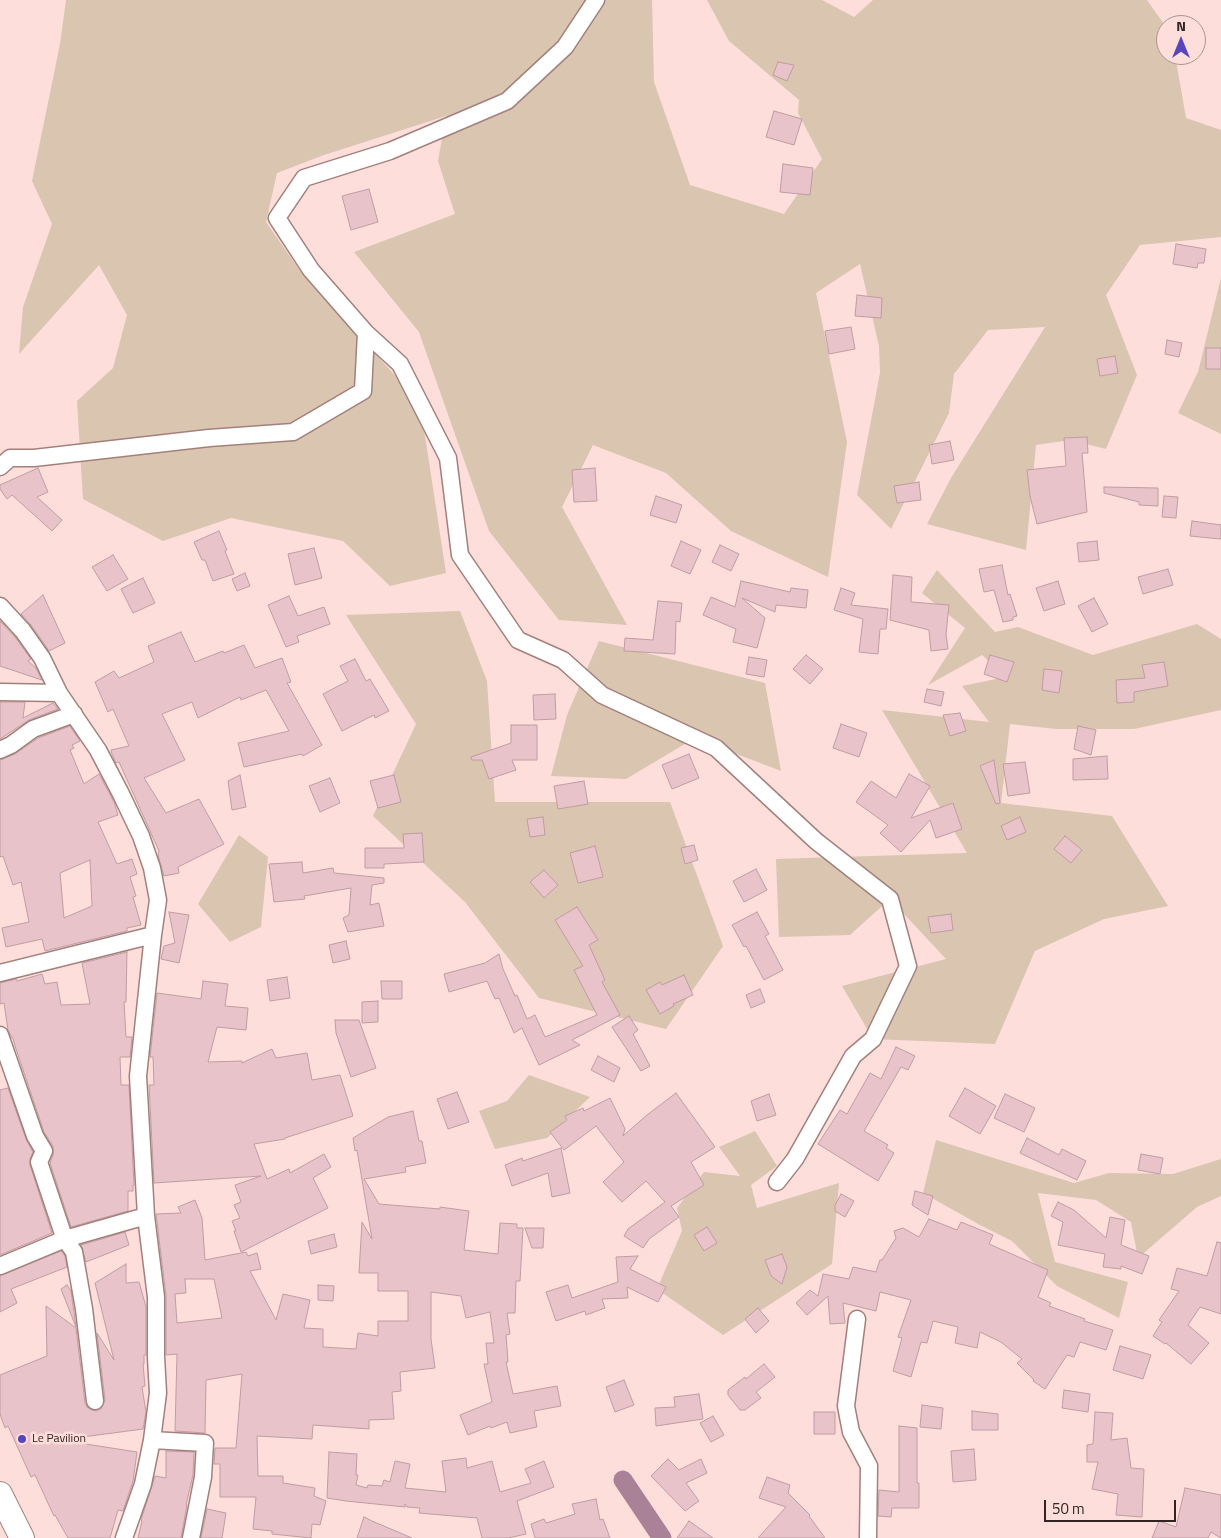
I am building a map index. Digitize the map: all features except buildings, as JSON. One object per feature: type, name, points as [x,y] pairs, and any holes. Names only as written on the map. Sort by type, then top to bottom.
[{"type":"main road","points":[[0,1494],[22,1538]]},
{"type":"street","points":[[596,0],[565,47],[507,101],[390,151],[304,178],[277,218],[311,270],[366,333],[400,364],[448,458],[460,555],[518,640],[563,660],[602,696],[716,748],[816,841],[890,899],[908,966],[873,1039],[853,1056],[795,1159],[777,1182]]},
{"type":"street","points":[[0,467],[10,458],[34,458],[209,438],[293,432],[363,391],[366,333]]},
{"type":"street","points":[[0,606],[23,632],[42,658],[59,693],[98,750],[141,836],[152,868],[158,900],[138,1076],[146,1216],[157,1309],[156,1357],[158,1393],[152,1440],[143,1484],[124,1538]]},
{"type":"street","points":[[0,692],[59,693]]},
{"type":"street","points":[[0,750],[11,745],[33,729],[74,714]]},
{"type":"street","points":[[0,973],[153,934]]},
{"type":"street","points":[[0,1034],[35,1136],[44,1150],[39,1162],[65,1239],[74,1252],[84,1309],[95,1401]]},
{"type":"street","points":[[0,1266],[65,1239],[146,1216]]},
{"type":"street","points":[[857,1319],[846,1406],[851,1432],[869,1466],[868,1538]]},
{"type":"street","points":[[152,1440],[205,1443],[203,1477],[190,1538]]},
{"type":"shaded area","points":[[66,0],[652,0],[654,82],[690,185],[784,214],[822,159],[798,113],[799,100],[729,41],[707,0],[822,0],[854,17],[873,0],[1147,0],[1158,15],[1156,15],[1156,65],[1177,65],[1186,118],[1221,130],[1221,237],[1140,245],[1106,295],[1137,375],[1106,449],[1070,440],[1036,445],[1026,550],[927,524],[951,478],[1045,327],[988,330],[954,374],[949,413],[891,529],[857,495],[880,373],[879,346],[860,264],[816,293],[847,442],[828,577],[731,531],[666,473],[593,445],[562,507],[627,625],[559,620],[489,531],[419,332],[354,252],[455,214],[438,161],[446,116],[324,155],[277,173],[266,222],[300,271],[420,403],[446,573],[390,586],[343,541],[231,518],[163,541],[83,499],[77,401],[113,368],[127,315],[99,265],[19,354],[23,307],[52,224],[32,181],[60,44]]},
{"type":"shaded area","points":[[1221,278],[1221,434],[1178,413],[1198,372]]},
{"type":"shaded area","points":[[937,570],[995,632],[1018,627],[1093,655],[1197,624],[1221,639],[1221,710],[1134,729],[1056,729],[1010,724],[1001,803],[1112,816],[1168,906],[1104,919],[1035,951],[995,1044],[873,1039],[842,986],[946,959],[890,899],[850,935],[779,937],[776,859],[967,853],[882,710],[989,722],[962,686],[1006,677],[982,655],[928,685],[965,628],[922,593]]},
{"type":"shaded area","points":[[460,611],[487,681],[495,802],[670,802],[723,946],[666,1029],[539,998],[465,902],[373,816],[416,724],[346,615]]},
{"type":"shaded area","points":[[599,641],[765,683],[781,771],[695,738],[626,779],[551,776],[567,715]]},
{"type":"shaded area","points":[[239,835],[268,857],[261,927],[230,942],[198,904]]},
{"type":"shaded area","points":[[529,1075],[590,1097],[547,1138],[495,1149],[479,1111],[507,1101]]},
{"type":"shaded area","points":[[755,1131],[777,1166],[751,1185],[757,1208],[839,1183],[832,1264],[723,1335],[657,1289],[682,1231],[677,1208],[704,1172],[740,1176],[719,1147]]},
{"type":"shaded area","points":[[936,1140],[1074,1183],[1109,1173],[1173,1174],[1221,1159],[1221,1196],[1197,1207],[1138,1258],[1131,1222],[1096,1200],[1038,1193],[1055,1262],[1128,1282],[1119,1318],[1057,1286],[1012,1241],[923,1193]]},
{"type":"waterway","points":[[623,1480],[662,1538]]},
{"type":"place","name":"Le Pavilion","points":[[22,1439]]}]
